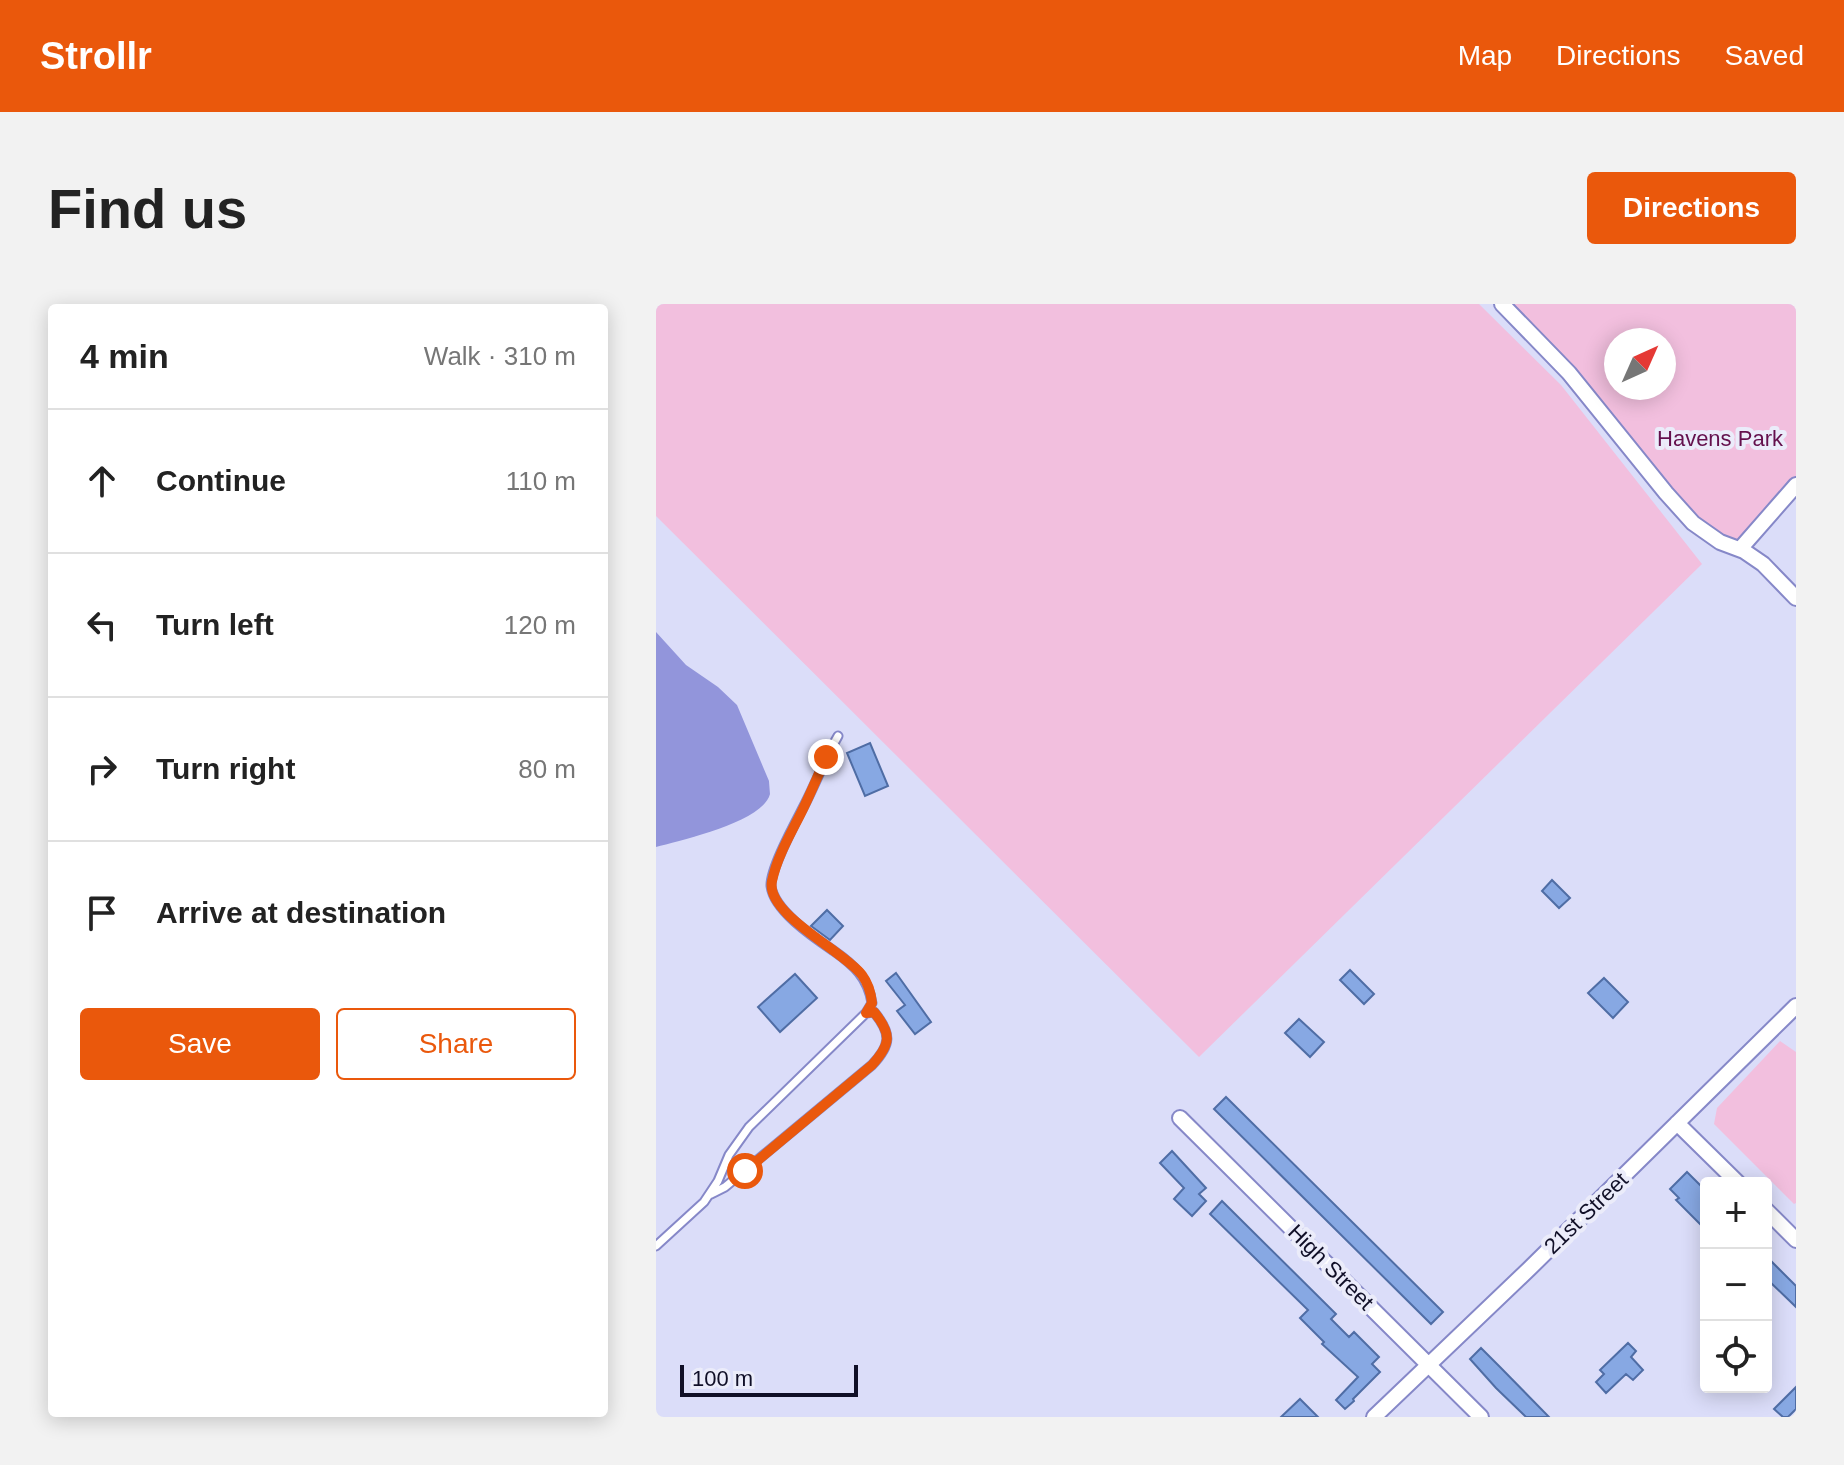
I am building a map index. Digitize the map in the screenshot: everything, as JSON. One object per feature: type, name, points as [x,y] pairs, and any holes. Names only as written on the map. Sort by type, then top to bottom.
[{"type":"street","points":[[1502,304],[1569,373],[1693,523],[1720,542],[1740,549],[1763,564],[1796,598]]},
{"type":"street","points":[[1740,549],[1796,485]]},
{"type":"street","name":"21st Street","points":[[1374,1417],[1796,1006]]},
{"type":"street","name":"High Street","points":[[1180,1118],[1481,1417]]},
{"type":"street","points":[[1677,1123],[1732,1177]]},
{"type":"street","points":[[1772,1216],[1796,1240]]},
{"type":"lane","points":[[656,1246],[704,1202],[718,1181],[729,1155],[749,1127],[866,1013],[872,1003],[870,990],[862,975],[780,906],[771,884],[784,847],[838,736]]},
{"type":"lane","points":[[709,1195],[725,1187],[884,1052],[888,1042],[884,1024],[874,1012],[866,1013]]},
{"type":"green space","points":[[656,304],[1479,304],[1561,385],[1702,564],[1199,1057],[656,516]]},
{"type":"green space","name":"Havens Park","points":[[1502,304],[1796,304],[1796,485],[1740,549],[1693,523]]},
{"type":"green space","points":[[1780,1041],[1796,1052],[1796,1203],[1714,1124],[1717,1108]]},
{"type":"water","points":[[656,632],[686,665],[718,687],[737,705],[769,781],[770,794],[753,813],[737,821],[656,847]]},
{"type":"building","points":[[870,743],[888,786],[865,796],[847,753]]},
{"type":"building","points":[[1552,880],[1570,898],[1559,908],[1542,891]]},
{"type":"building","points":[[827,910],[843,926],[830,940],[811,926]]},
{"type":"building","points":[[1350,970],[1374,994],[1364,1004],[1340,980]]},
{"type":"building","points":[[896,973],[931,1022],[915,1034],[897,1011],[905,1005],[886,981]]},
{"type":"building","points":[[795,974],[817,998],[780,1032],[758,1007]]},
{"type":"building","points":[[1604,978],[1628,1002],[1613,1018],[1588,993]]},
{"type":"building","points":[[1299,1019],[1324,1042],[1310,1057],[1285,1033]]},
{"type":"building","points":[[1226,1097],[1443,1312],[1431,1324],[1214,1109]]},
{"type":"building","points":[[1172,1151],[1206,1188],[1199,1194],[1206,1201],[1192,1216],[1174,1199],[1184,1188],[1160,1163]]},
{"type":"building","points":[[1687,1172],[1700,1185],[1700,1224],[1676,1200],[1679,1198],[1670,1189]]},
{"type":"building","points":[[1222,1201],[1336,1314],[1331,1319],[1349,1337],[1354,1332],[1379,1357],[1372,1364],[1380,1372],[1345,1409],[1336,1400],[1358,1377],[1322,1344],[1324,1342],[1300,1318],[1308,1310],[1210,1214]]},
{"type":"building","points":[[1772,1262],[1796,1286],[1796,1307],[1772,1284]]},
{"type":"building","points":[[1628,1343],[1636,1351],[1631,1357],[1643,1370],[1633,1380],[1626,1374],[1606,1393],[1596,1382],[1604,1374],[1600,1370]]},
{"type":"building","points":[[1481,1348],[1549,1417],[1526,1417],[1496,1388],[1470,1359]]},
{"type":"building","points":[[1796,1387],[1796,1409],[1788,1417],[1783,1417],[1774,1409]]},
{"type":"building","points":[[1300,1399],[1318,1417],[1281,1417]]},
{"type":"route","points":[[745,1171],[872,1065],[884,1052],[888,1042],[884,1024],[874,1012],[866,1013],[872,1003],[870,990],[862,975],[780,906],[771,884],[784,847],[826,757]]}]
